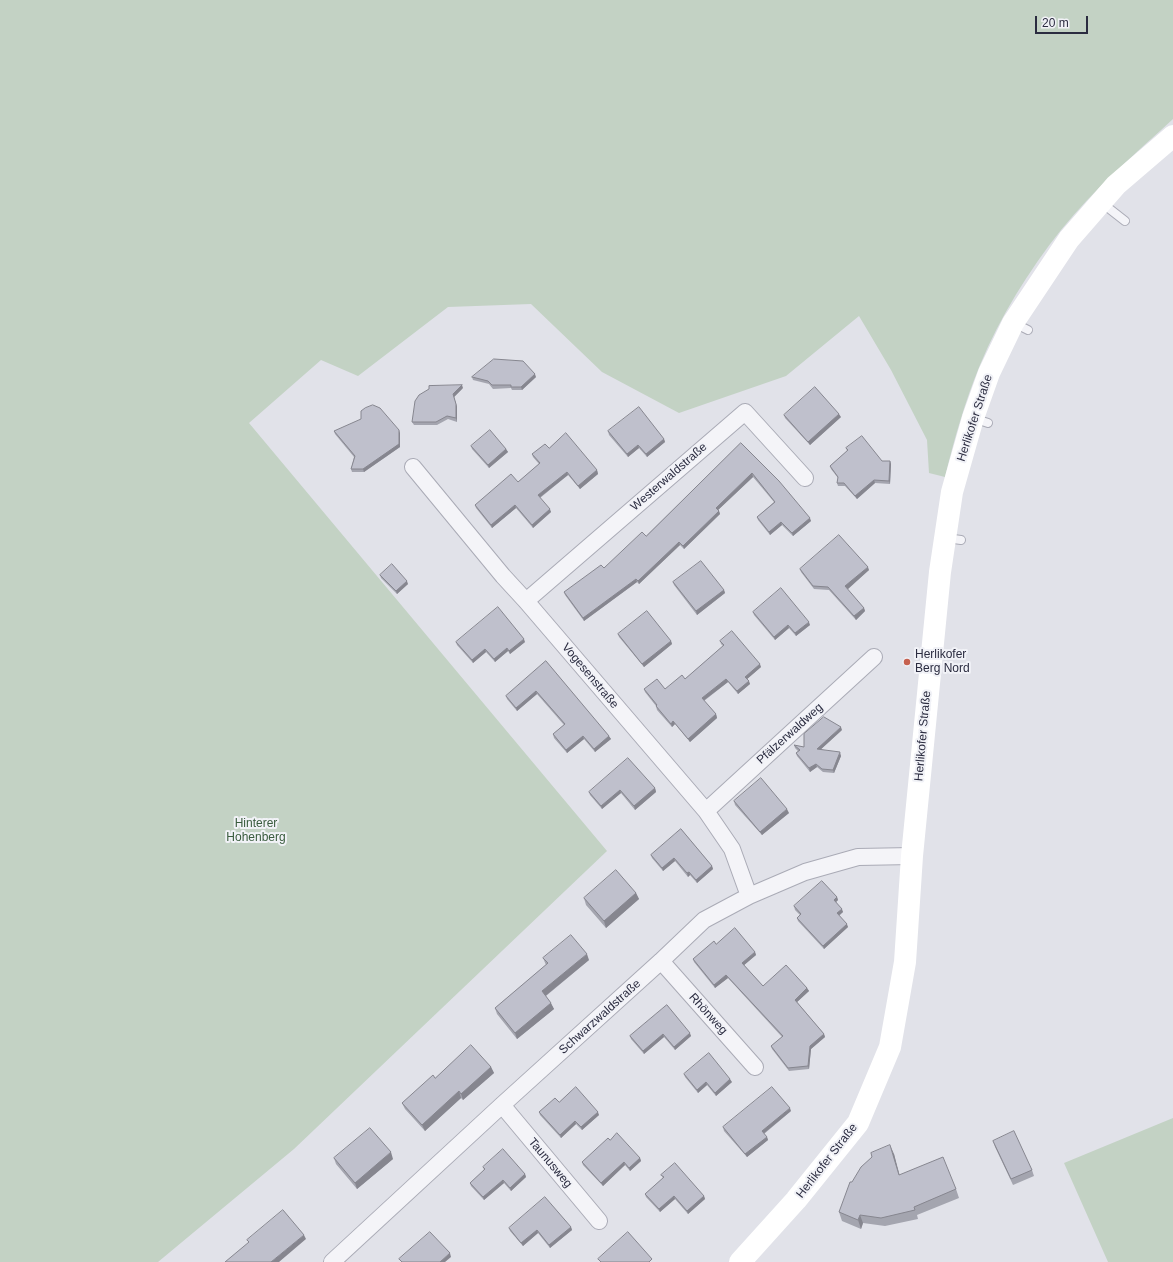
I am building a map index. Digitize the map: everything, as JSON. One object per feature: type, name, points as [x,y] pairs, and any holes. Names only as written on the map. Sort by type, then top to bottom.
[{"type":"main road","name":"Herlikofer Straße","points":[[740,1262],[796,1200],[858,1123],[890,1047],[905,962],[912,856],[932,642],[954,539],[952,492],[980,420],[989,373],[1020,327],[1069,239],[1116,185],[1173,136]]},
{"type":"street","name":"Westerwaldstraße","points":[[526,601],[745,412],[805,478]]},
{"type":"street","name":"Vogesenstraße","points":[[413,467],[503,576],[706,811],[732,849],[749,896]]},
{"type":"street","name":"Pfälzerwaldweg","points":[[706,811],[874,657]]},
{"type":"street","name":"Schwarzwaldstraße","points":[[342,1259],[502,1105],[704,920],[749,896],[805,872],[858,857],[912,856]]},
{"type":"street","name":"Rhönweg","points":[[661,961],[755,1066]]},
{"type":"street","name":"Taunusweg","points":[[502,1105],[599,1221]]},
{"type":"lane","points":[[1101,202],[1125,221]]},
{"type":"green space","name":"Hinterer Hohenberg","points":[[0,0],[1173,0],[1173,119],[1087,200],[1049,245],[1016,294],[988,347],[969,392],[945,477],[929,473],[927,440],[891,370],[859,316],[786,376],[679,413],[602,372],[531,304],[448,307],[358,376],[321,360],[249,423],[607,851],[294,1149],[158,1262],[0,1262]]},
{"type":"green space","points":[[1173,1118],[1173,1262],[1108,1262],[1064,1163]]},
{"type":"building","points":[[494,359],[523,361],[535,374],[521,387],[511,387],[511,385],[492,385],[488,381],[472,377]]},
{"type":"building","points":[[462,385],[453,394],[456,404],[456,418],[447,416],[436,422],[412,422],[415,401],[419,395],[429,389],[429,386]]},
{"type":"building","points":[[815,387],[839,414],[808,442],[784,415]]},
{"type":"building","points":[[373,405],[380,408],[399,430],[399,444],[363,469],[351,469],[355,456],[334,431],[361,419],[361,411]]},
{"type":"building","points":[[639,407],[664,439],[646,454],[638,445],[627,454],[608,431]]},
{"type":"building","points":[[490,430],[506,449],[488,465],[471,446]]},
{"type":"building","points":[[566,433],[597,470],[578,486],[567,472],[538,495],[550,509],[532,525],[515,505],[491,525],[475,505],[511,474],[518,482],[540,463],[532,454],[545,444],[549,448]]},
{"type":"building","points":[[862,436],[882,461],[890,461],[889,481],[874,480],[855,496],[844,483],[837,483],[838,477],[830,466],[848,450],[846,448]]},
{"type":"building","points":[[741,443],[779,481],[810,518],[792,533],[781,522],[769,532],[757,517],[775,502],[752,473],[716,508],[719,511],[683,546],[679,542],[638,581],[636,579],[583,618],[564,592],[601,565],[604,568],[642,532],[646,536]]},
{"type":"building","points":[[839,535],[868,567],[845,586],[864,608],[854,616],[828,587],[813,586],[800,569]]},
{"type":"building","points":[[701,561],[724,590],[696,611],[673,582]]},
{"type":"building","points":[[392,564],[407,581],[396,591],[380,575]]},
{"type":"building","points":[[781,588],[809,622],[795,633],[788,625],[774,637],[753,612]]},
{"type":"building","points":[[498,607],[524,639],[509,651],[507,648],[494,659],[485,649],[472,660],[456,642]]},
{"type":"building","points":[[647,611],[671,641],[642,664],[618,634]]},
{"type":"building","points":[[732,631],[760,664],[745,677],[749,681],[737,691],[726,679],[702,698],[716,714],[688,739],[673,721],[671,724],[644,689],[657,679],[665,689],[682,675],[685,679],[724,645],[720,641]]},
{"type":"building","points":[[546,661],[609,736],[594,749],[583,736],[566,750],[553,734],[565,724],[536,691],[516,708],[506,696]]},
{"type":"building","points":[[824,717],[841,727],[817,749],[840,752],[833,770],[822,769],[816,764],[809,768],[796,753],[800,750],[794,745],[804,747],[804,734]]},
{"type":"building","points":[[628,758],[655,788],[634,806],[620,790],[601,806],[589,792]]},
{"type":"building","points":[[761,778],[787,809],[760,832],[734,801]]},
{"type":"building","points":[[681,829],[712,866],[696,880],[689,872],[687,873],[674,858],[662,868],[651,855]]},
{"type":"building","points":[[616,870],[636,893],[604,921],[584,898]]},
{"type":"building","points":[[822,881],[837,897],[834,900],[842,909],[837,913],[847,924],[823,946],[797,918],[801,914],[794,906]]},
{"type":"building","points":[[735,928],[755,952],[742,963],[763,986],[786,965],[807,988],[795,1000],[824,1034],[810,1046],[808,1066],[788,1068],[771,1046],[783,1036],[726,975],[714,985],[693,959],[714,941],[716,944]]},
{"type":"building","points":[[571,935],[587,954],[542,991],[551,1003],[515,1033],[495,1008],[548,963],[543,958]]},
{"type":"building","points":[[667,1005],[690,1033],[674,1047],[663,1034],[643,1051],[630,1036]]},
{"type":"building","points":[[471,1045],[491,1067],[461,1094],[459,1091],[422,1125],[402,1103],[433,1075],[435,1078]]},
{"type":"building","points":[[709,1053],[730,1079],[715,1093],[706,1082],[697,1090],[684,1074]]},
{"type":"building","points":[[576,1087],[598,1112],[581,1127],[575,1121],[560,1135],[539,1112],[555,1098],[559,1102]]},
{"type":"building","points":[[772,1087],[790,1108],[762,1131],[767,1137],[745,1154],[723,1127]]},
{"type":"building","points":[[370,1128],[391,1152],[355,1183],[334,1158]]},
{"type":"building","points":[[1014,1131],[1032,1170],[1011,1179],[993,1141]]},
{"type":"building","points":[[617,1133],[640,1158],[629,1168],[624,1162],[601,1183],[582,1162],[608,1138],[610,1140]]},
{"type":"building","points":[[890,1145],[899,1175],[943,1157],[956,1189],[914,1207],[915,1210],[881,1218],[860,1215],[858,1220],[839,1212],[850,1182],[852,1182],[861,1167],[872,1157],[871,1153]]},
{"type":"building","points":[[503,1149],[525,1174],[510,1188],[503,1180],[483,1197],[470,1183],[485,1169],[483,1167]]},
{"type":"building","points":[[675,1163],[704,1196],[687,1211],[674,1196],[659,1209],[645,1194],[664,1177],[661,1175]]},
{"type":"building","points":[[545,1197],[571,1227],[549,1245],[537,1230],[521,1243],[509,1228]]},
{"type":"building","points":[[283,1210],[304,1235],[271,1262],[225,1262],[249,1242],[247,1240]]},
{"type":"building","points":[[430,1232],[450,1253],[440,1262],[402,1262],[399,1259]]},
{"type":"building","points":[[628,1232],[652,1259],[649,1262],[601,1262],[598,1259]]},
{"type":"place","name":"Herlikofer Berg Nord","points":[[907,662]]}]
